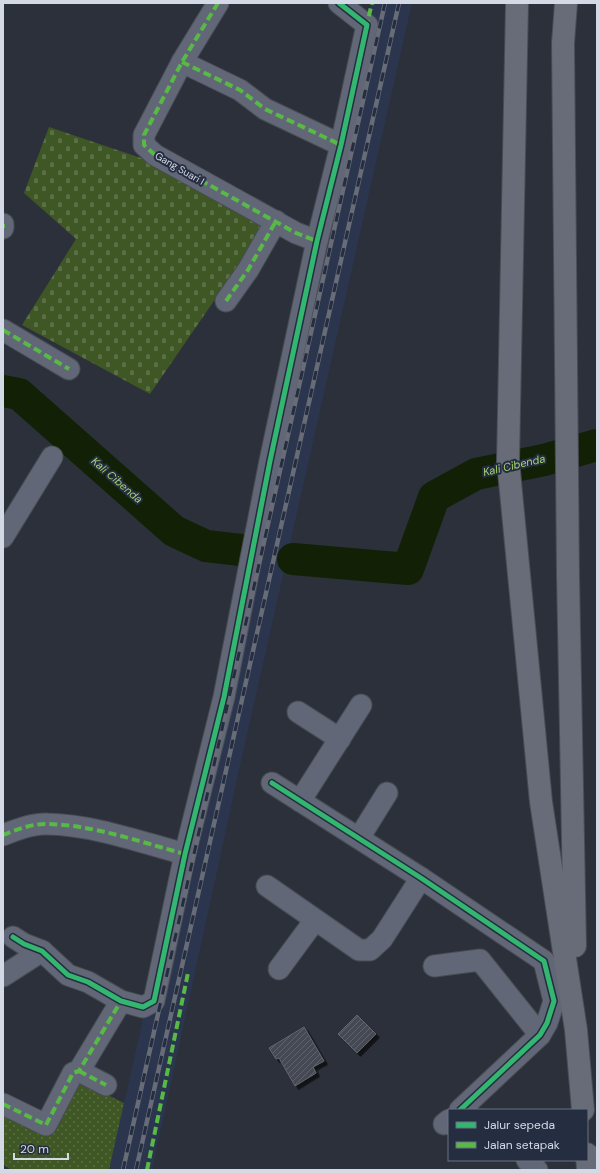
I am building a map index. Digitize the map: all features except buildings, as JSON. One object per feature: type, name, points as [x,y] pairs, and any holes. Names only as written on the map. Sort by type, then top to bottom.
[{"type":"highway","points":[[517,3],[508,461],[518,579],[541,802],[576,1030],[583,1109]]},
{"type":"highway","points":[[566,3],[563,51],[566,420],[576,1030]]},
{"type":"street","name":"Gang Suari I","points":[[218,3],[182,62],[144,135],[144,145],[155,155],[296,233],[317,241]]},
{"type":"street","points":[[13,937],[24,944],[42,951],[68,974],[88,982],[121,1001],[143,1007],[154,1001],[185,854],[224,697],[270,461],[317,241],[341,145],[367,25],[339,3]]},
{"type":"street","points":[[182,62],[240,90],[265,109],[341,145]]},
{"type":"street","points":[[226,301],[248,270],[276,221]]},
{"type":"street","points":[[3,330],[69,369]]},
{"type":"street","points":[[3,537],[52,458]]},
{"type":"street","points":[[300,801],[361,706]]},
{"type":"street","points":[[298,712],[340,740]]},
{"type":"street","points":[[272,783],[421,878],[544,961],[554,1001],[547,1023],[540,1035],[470,1107]]},
{"type":"street","points":[[359,838],[387,793]]},
{"type":"street","points":[[3,835],[46,824],[96,830],[185,854]]},
{"type":"street","points":[[267,886],[359,950],[370,950],[382,939],[421,878]]},
{"type":"street","points":[[279,969],[315,920]]},
{"type":"street","points":[[3,976],[42,951]]},
{"type":"street","points":[[434,966],[480,960],[540,1035]]},
{"type":"street","points":[[3,1104],[46,1125],[73,1073],[80,1071],[121,1001]]},
{"type":"street","points":[[80,1071],[106,1085]]},
{"type":"street","points":[[528,1161],[537,1170]]},
{"type":"shaded area","points":[[371,3],[412,3],[240,766],[152,1170],[109,1170]]},
{"type":"green space","points":[[49,127],[144,159],[266,225],[150,394],[22,325],[76,239],[24,193]]},
{"type":"green space","points":[[77,1080],[124,1103],[109,1170],[11,1170],[3,1164],[3,1108],[48,1130]]},
{"type":"waterway","name":"Kali Cibenda","points":[[3,391],[19,394],[174,531],[206,546],[241,550]]},
{"type":"waterway","name":"Kali Cibenda","points":[[293,559],[408,569],[434,497],[476,474],[544,460],[597,445]]},
{"type":"railway","points":[[123,1170],[385,3]]},
{"type":"railway","points":[[136,1170],[399,3]]},
{"type":"marked path","points":[[218,3],[182,62],[144,135],[144,145],[155,155],[296,233],[317,241]]},
{"type":"marked path","points":[[366,28],[372,3]]},
{"type":"marked path","points":[[182,62],[240,90],[265,109],[341,145]]},
{"type":"marked path","points":[[226,301],[248,270],[276,221]]},
{"type":"marked path","points":[[3,330],[69,369]]},
{"type":"marked path","points":[[3,835],[19,829],[42,824],[65,825],[82,827],[117,835],[185,854]]},
{"type":"marked path","points":[[147,1170],[188,973]]},
{"type":"marked path","points":[[3,1104],[46,1125],[73,1073],[79,1071],[121,1001]]},
{"type":"marked path","points":[[79,1071],[106,1085]]},
{"type":"cycle path","points":[[13,937],[24,944],[42,951],[68,975],[88,982],[121,1001],[143,1007],[154,1001],[185,854],[224,697],[270,461],[317,241],[341,145],[367,25],[339,3]]},
{"type":"cycle path","points":[[272,783],[421,878],[544,961],[554,1001],[547,1023],[540,1035],[461,1109]]}]
